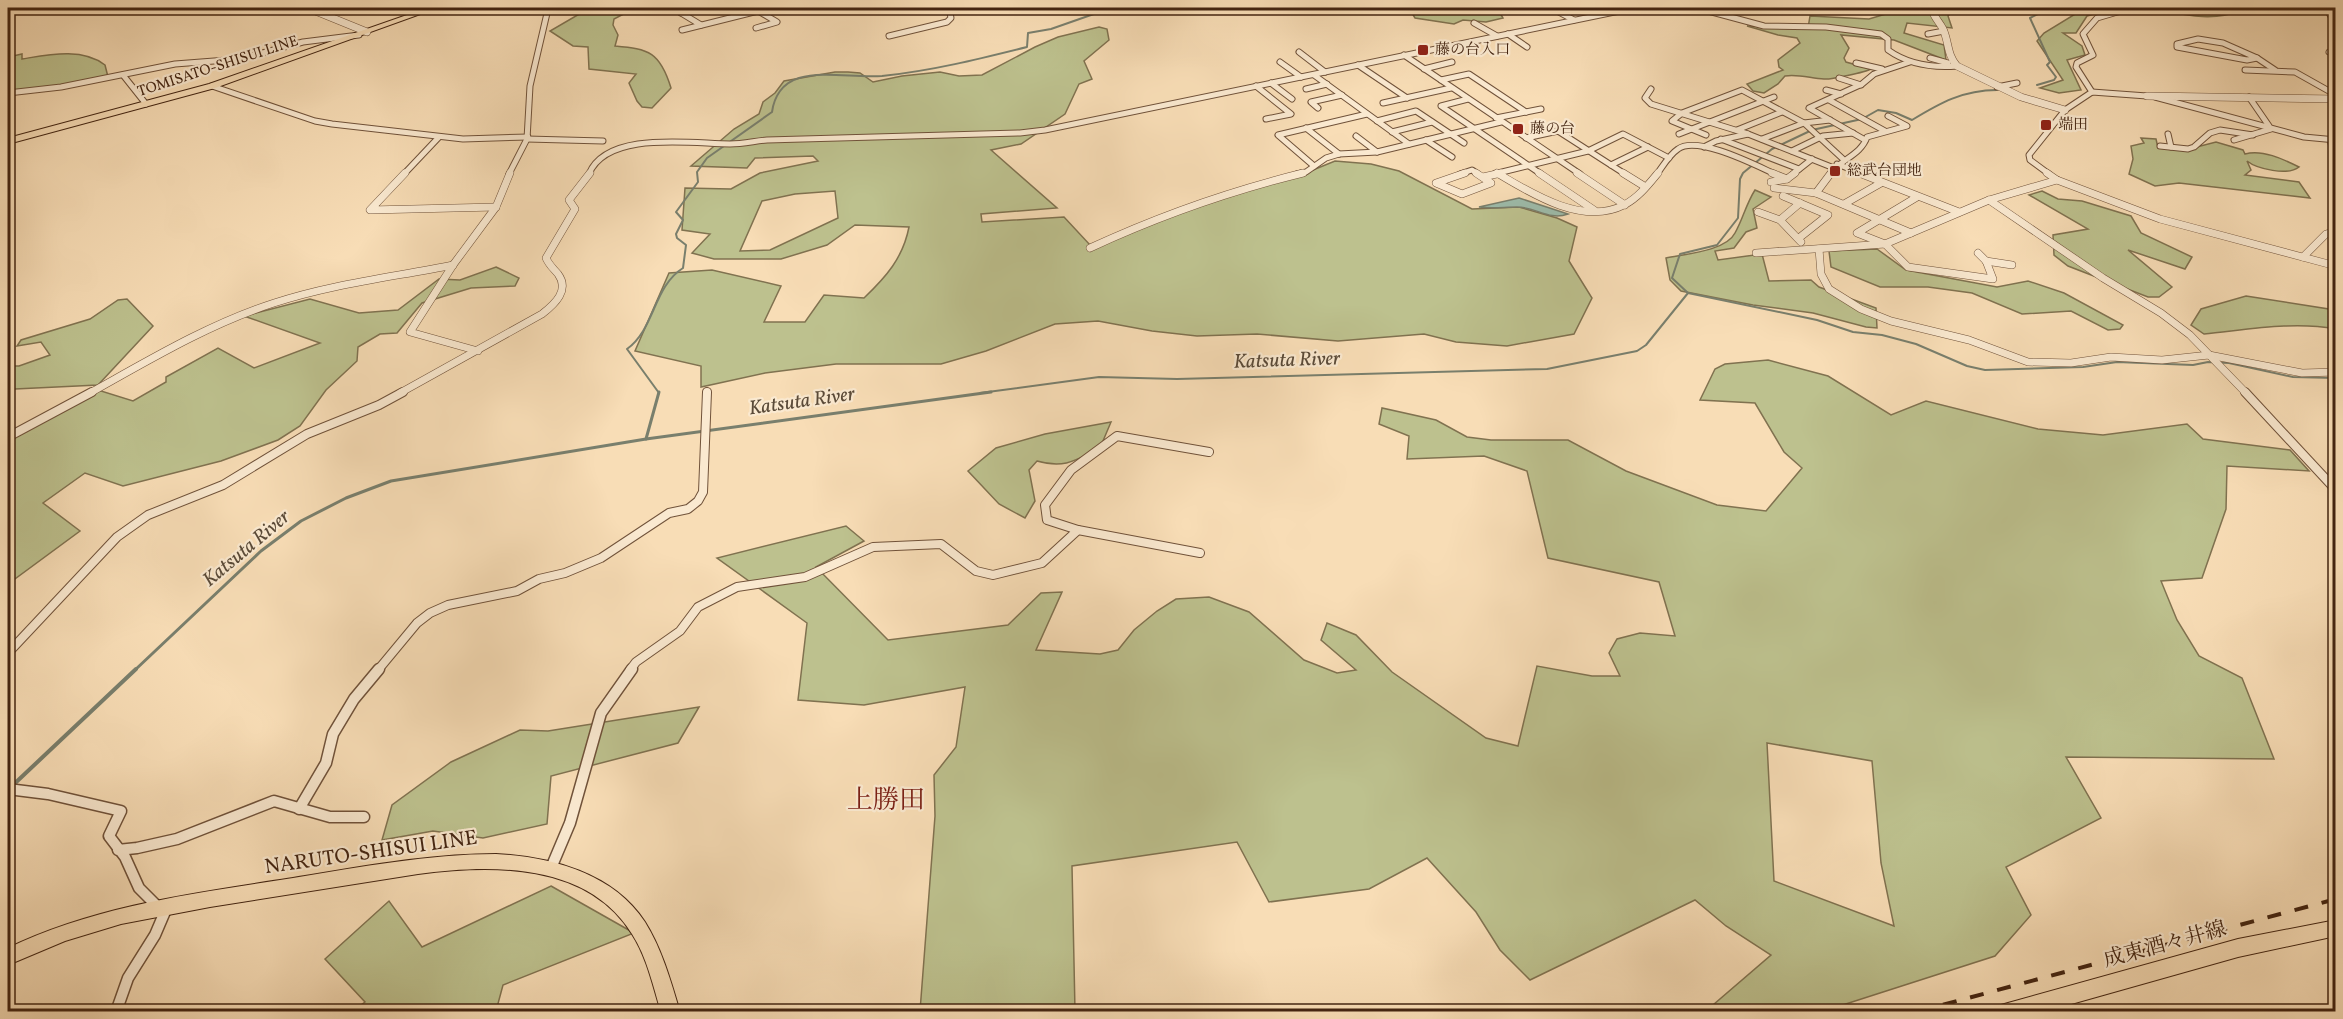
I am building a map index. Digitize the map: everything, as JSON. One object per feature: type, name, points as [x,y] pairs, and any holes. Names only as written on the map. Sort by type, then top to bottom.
[{"type":"main road","name":"TOMISATO-SHISUI LINE","points":[[8,141],[212,86],[433,8]]},
{"type":"main road","name":"NARUTO-SHISUI LINE","points":[[8,957],[94,922],[163,907],[444,863],[485,859],[563,870],[598,889],[634,921],[657,967],[671,1011]]},
{"type":"main road","name":"成東酒々井線","points":[[2008,1011],[2238,948],[2336,928]]},
{"type":"street","points":[[308,8],[363,33]]},
{"type":"street","points":[[478,351],[410,332],[453,265],[496,207],[514,162],[527,138],[530,86],[548,8]]},
{"type":"street","points":[[673,8],[701,25]]},
{"type":"street","points":[[681,13],[703,8]]},
{"type":"street","points":[[710,8],[715,11],[729,8]]},
{"type":"street","points":[[889,36],[947,22],[951,18],[949,8]]},
{"type":"street","points":[[1551,8],[1574,20]]},
{"type":"street","points":[[8,653],[117,537],[135,522],[224,485],[307,434],[379,405],[543,314],[556,303],[563,290],[562,280],[548,264],[546,258],[575,209],[568,200],[571,193],[589,177],[592,166],[600,158],[633,144],[646,141],[731,144],[767,140],[1020,134],[1634,8]]},
{"type":"street","points":[[1697,8],[1764,26],[1814,26],[1881,34],[1888,39],[1888,50],[1911,62],[1932,66],[1955,65]]},
{"type":"street","points":[[1932,8],[1932,14],[1944,31],[1955,65]]},
{"type":"street","points":[[2092,92],[2076,67],[2077,63],[2093,55],[2083,34],[2092,20],[2131,8]]},
{"type":"street","points":[[2326,8],[2333,14],[2336,25]]},
{"type":"street","points":[[682,30],[755,9],[777,22],[756,28]]},
{"type":"street","points":[[1474,23],[1497,36]]},
{"type":"street","points":[[1928,34],[1944,31]]},
{"type":"street","points":[[8,93],[61,87],[175,64],[240,59],[320,39],[363,33]]},
{"type":"street","points":[[1508,34],[1527,47]]},
{"type":"street","points":[[2259,58],[2247,60],[2177,47],[2177,45],[2204,38],[2259,58],[2275,70]]},
{"type":"street","points":[[275,49],[294,57]]},
{"type":"street","points":[[1299,52],[1325,72]]},
{"type":"street","points":[[2329,52],[2336,54]]},
{"type":"street","points":[[1404,55],[1625,205]]},
{"type":"street","points":[[1930,58],[1955,65],[2021,97],[2065,110]]},
{"type":"street","points":[[1280,62],[1300,77]]},
{"type":"street","points":[[1424,69],[1452,62]]},
{"type":"street","points":[[1865,140],[1809,108],[1861,85],[1874,74],[1911,62]]},
{"type":"street","points":[[1856,63],[1886,70]]},
{"type":"street","points":[[1358,65],[1407,98]]},
{"type":"street","points":[[2245,70],[2295,72],[2336,97]]},
{"type":"street","points":[[1440,80],[1469,74],[1526,112]]},
{"type":"street","points":[[123,75],[146,104]]},
{"type":"street","points":[[1314,75],[1409,144]]},
{"type":"street","points":[[1839,78],[1861,85]]},
{"type":"street","points":[[1271,83],[1292,99]]},
{"type":"street","points":[[1997,87],[2017,83]]},
{"type":"street","points":[[1306,89],[1327,84]]},
{"type":"street","points":[[212,86],[315,121],[463,139],[527,138],[603,141]]},
{"type":"street","points":[[1256,86],[1291,114],[1266,119]]},
{"type":"street","points":[[1837,86],[1850,90]]},
{"type":"street","points":[[1383,103],[1451,88]]},
{"type":"street","points":[[1651,89],[1645,98],[1651,104],[1737,130],[1812,159],[1838,164],[1881,183],[1959,212]]},
{"type":"street","points":[[1706,135],[1672,121],[1682,113],[1742,90],[1804,123],[1819,138],[1838,164]]},
{"type":"street","points":[[1827,90],[1841,94]]},
{"type":"street","points":[[2336,97],[2151,97],[2092,92],[2065,110],[2030,155],[2035,165],[2057,180],[2160,219],[2336,266]]},
{"type":"street","points":[[1318,108],[1311,102],[1342,95]]},
{"type":"street","points":[[1679,134],[1774,97]]},
{"type":"street","points":[[2151,97],[2304,137],[2333,139],[2336,164]]},
{"type":"street","points":[[2249,97],[2270,128]]},
{"type":"street","points":[[1468,99],[1441,106],[1600,213]]},
{"type":"street","points":[[1829,100],[1885,131]]},
{"type":"street","points":[[1090,248],[1126,231],[1241,188],[1306,172],[1326,158],[1339,154],[1377,152],[1541,109]]},
{"type":"street","points":[[1377,121],[1416,111],[1464,143]]},
{"type":"street","points":[[1737,130],[1782,112]]},
{"type":"street","points":[[1314,166],[1278,135],[1367,114]]},
{"type":"street","points":[[1816,193],[1838,164],[1863,148],[1867,137],[1906,126],[1888,116]]},
{"type":"street","points":[[1762,139],[1804,123],[1830,120]]},
{"type":"street","points":[[1392,132],[1432,122]]},
{"type":"street","points":[[1306,128],[1339,154]]},
{"type":"street","points":[[2234,140],[2270,128]]},
{"type":"street","points":[[2160,146],[2188,149],[2194,147],[2210,132],[2220,130],[2253,135]]},
{"type":"street","points":[[1526,138],[1558,131],[1644,186]]},
{"type":"street","points":[[1792,151],[1819,138],[1852,133]]},
{"type":"street","points":[[1483,177],[1491,183],[1462,194],[1436,183],[1472,170],[1483,177],[1588,151],[1623,134],[1669,158]]},
{"type":"street","points":[[1704,147],[1715,139],[1738,140],[1748,134]]},
{"type":"street","points":[[2168,134],[2171,147]]},
{"type":"street","points":[[439,136],[370,210],[496,207]]},
{"type":"street","points":[[1356,136],[1377,152]]},
{"type":"street","points":[[1721,139],[1799,169]]},
{"type":"street","points":[[1426,140],[1452,157]]},
{"type":"street","points":[[1497,173],[1520,187],[1560,205],[1600,213],[1625,205],[1674,150],[1685,145],[1704,147],[1787,179]]},
{"type":"street","points":[[1611,165],[1648,147]]},
{"type":"street","points":[[1773,185],[1787,179],[1812,159]]},
{"type":"street","points":[[1756,253],[1885,244],[1989,200],[2057,180]]},
{"type":"street","points":[[1844,204],[1881,183]]},
{"type":"street","points":[[1773,185],[1816,193],[1911,233]]},
{"type":"street","points":[[1783,196],[1828,215],[1799,238]]},
{"type":"street","points":[[1917,196],[1857,233],[1885,244],[1908,267],[1993,279],[1986,261],[1978,253]]},
{"type":"street","points":[[1989,200],[2103,278],[2161,313],[2190,335],[2336,490]]},
{"type":"street","points":[[1780,220],[1800,203]]},
{"type":"street","points":[[1758,212],[1780,220],[1799,238],[1804,248]]},
{"type":"street","points":[[2303,257],[2326,234],[2336,231]]},
{"type":"street","points":[[1819,249],[1821,274],[1829,289],[1861,309],[1891,321],[1969,340],[2028,362],[2071,363],[2110,357],[2162,360],[2209,355],[2302,373],[2336,372]]},
{"type":"street","points":[[1986,261],[2012,265]]},
{"type":"street","points":[[8,437],[185,342],[253,311],[326,291],[453,265]]},
{"type":"street","points":[[299,809],[326,763],[333,734],[354,699],[417,623],[430,613],[448,605],[517,591],[539,579],[565,573],[602,558],[669,513],[688,509],[698,501],[703,492],[707,392]]},
{"type":"street","points":[[1200,553],[1078,530],[1047,520],[1045,506],[1071,470],[1117,436],[1209,452]]},
{"type":"street","points":[[551,868],[570,823],[601,712],[636,662],[680,631],[698,607],[737,587],[805,577],[873,547],[941,544],[976,571],[993,575],[1042,563],[1078,530]]},
{"type":"street","points":[[8,789],[48,794],[121,811],[110,836],[125,857],[139,888],[163,907],[155,935],[128,978],[116,1011]]},
{"type":"street","points":[[118,850],[136,850],[165,842],[216,825],[274,801],[319,815],[348,820],[364,817]]},
{"type":"green space","points":[[597,8],[635,8],[614,19],[613,25],[618,35],[615,46],[645,51],[652,55],[662,67],[671,88],[652,108],[642,107],[637,101],[629,83],[636,74],[589,69],[588,47],[573,46],[550,31],[581,13]]},
{"type":"green space","points":[[1409,8],[1497,8],[1503,18],[1486,22],[1463,20],[1454,24],[1415,18]]},
{"type":"green space","points":[[1906,8],[1959,8],[1954,9],[1948,16],[1952,28],[1907,23],[1904,33],[1944,45],[1946,60],[1894,40],[1841,35],[1849,48],[1844,58],[1846,62],[1871,69],[1827,79],[1785,76],[1778,84],[1764,93],[1753,91],[1747,84],[1783,70],[1779,67],[1778,60],[1800,43],[1797,38],[1747,26],[1808,28],[1810,16],[1869,19]]},
{"type":"green space","points":[[2085,8],[2117,8],[2087,16],[2076,33],[2063,33],[2082,46],[2085,55],[2067,60],[2081,90],[2059,93],[2040,88],[2063,80],[2037,41],[2044,33]]},
{"type":"green space","points":[[2151,8],[2242,8],[2242,10],[2208,17]]},
{"type":"green space","points":[[1099,27],[1107,29],[1109,40],[1084,61],[1092,79],[1079,84],[1065,114],[1021,144],[991,150],[1057,208],[981,214],[982,222],[1064,217],[1090,245],[1242,190],[1313,170],[1335,161],[1371,164],[1399,171],[1472,209],[1519,207],[1557,218],[1577,227],[1569,261],[1592,298],[1574,334],[1507,346],[1456,342],[1424,334],[1338,341],[1257,334],[1197,336],[1098,321],[1055,324],[986,351],[941,364],[836,364],[765,373],[701,387],[701,366],[635,351],[669,273],[712,270],[781,286],[764,322],[805,322],[824,295],[864,298],[898,258],[909,227],[855,225],[827,245],[781,259],[714,259],[692,253],[710,234],[682,230],[685,188],[731,189],[760,173],[818,161],[813,156],[755,158],[747,168],[691,166],[734,129],[759,114],[763,102],[775,93],[784,81],[835,72],[860,73],[873,82],[940,72],[959,76],[982,75],[1058,37]],"holes":[[[835,191],[838,218],[770,250],[740,251],[762,201],[795,194]]]},
{"type":"green space","points":[[22,54],[22,59],[64,54],[86,56],[105,65],[108,77],[62,86],[8,92],[8,57]]},
{"type":"green space","points":[[2141,138],[2156,139],[2158,148],[2185,150],[2216,142],[2243,150],[2245,154],[2258,153],[2279,158],[2299,167],[2294,170],[2280,171],[2258,167],[2247,161],[2251,170],[2245,175],[2299,182],[2310,198],[2179,183],[2155,186],[2129,174],[2133,159],[2131,146],[2144,143]]},
{"type":"green space","points":[[1755,190],[1771,197],[1753,209],[1757,228],[1746,232],[1734,248],[1715,251],[1718,260],[1762,254],[1769,281],[1811,280],[1819,287],[1876,308],[1877,328],[1813,313],[1753,305],[1681,291],[1670,280],[1666,258],[1704,251],[1730,239],[1738,228]]},
{"type":"green space","points":[[2042,191],[2058,199],[2082,201],[2131,216],[2141,233],[2192,257],[2185,269],[2128,250],[2172,287],[2159,297],[2148,297],[2068,266],[2054,255],[2053,235],[2088,229],[2029,195]]},
{"type":"green space","points":[[1877,249],[1906,270],[1997,287],[2028,281],[2064,293],[2123,325],[2120,329],[2108,330],[2071,311],[2022,314],[1972,293],[1928,287],[1880,287],[1831,267],[1829,251]]},
{"type":"green space","points":[[496,267],[519,278],[515,286],[471,288],[422,303],[397,333],[380,334],[358,347],[357,361],[326,390],[300,426],[278,440],[221,461],[123,486],[85,473],[43,503],[80,531],[8,584],[8,525],[11,523],[8,517],[8,437],[98,390],[133,401],[166,382],[166,377],[218,348],[254,368],[320,343],[244,316],[310,299],[359,313],[398,310],[439,279],[460,280]]},
{"type":"green space","points":[[2246,296],[2335,310],[2335,329],[2287,326],[2204,334],[2191,325],[2201,309]]},
{"type":"green space","points":[[127,299],[153,326],[98,385],[15,389],[8,394],[8,366],[19,366],[50,355],[41,342],[17,346],[21,340],[90,319],[118,300]]},
{"type":"green space","points":[[1768,360],[1828,376],[1891,415],[1926,401],[2038,429],[2103,435],[2187,424],[2203,439],[2290,450],[2309,471],[2227,466],[2226,509],[2202,578],[2161,581],[2177,620],[2199,656],[2242,678],[2274,759],[2066,757],[2101,818],[2006,867],[2031,915],[1995,956],[1824,1011],[1706,1011],[1771,955],[1726,926],[1695,900],[1530,980],[1500,950],[1476,912],[1427,858],[1369,889],[1269,902],[1237,842],[1072,866],[1075,1011],[920,1011],[935,816],[934,775],[956,747],[965,687],[864,705],[798,700],[807,623],[717,558],[846,526],[864,541],[816,567],[888,640],[1008,625],[1041,593],[1062,592],[1036,650],[1100,654],[1118,650],[1134,630],[1176,599],[1209,597],[1249,612],[1304,660],[1337,673],[1356,670],[1321,640],[1327,623],[1356,635],[1392,672],[1486,738],[1518,746],[1537,666],[1592,676],[1620,676],[1609,653],[1617,639],[1640,633],[1675,636],[1659,582],[1548,558],[1527,471],[1484,456],[1407,459],[1409,436],[1379,424],[1382,408],[1436,420],[1467,437],[1491,440],[1568,440],[1626,471],[1717,505],[1766,511],[1802,468],[1784,452],[1755,403],[1700,400],[1715,369],[1725,364]],"holes":[[[1767,743],[1872,761],[1881,863],[1894,926],[1774,881]]]},
{"type":"green space","points":[[1111,422],[1100,448],[1063,464],[1037,461],[1029,470],[1035,501],[1025,518],[999,504],[968,471],[996,448],[1045,434]]},
{"type":"green space","points":[[699,707],[678,743],[551,776],[547,824],[483,838],[433,831],[382,840],[392,805],[451,762],[520,730],[548,731]]},
{"type":"green space","points":[[551,886],[634,933],[503,985],[496,1011],[353,1011],[365,1002],[325,959],[389,901],[422,947]]},
{"type":"shaded area","points":[[1519,198],[1568,214],[1555,216],[1517,207],[1479,207]]},
{"type":"waterway","points":[[659,393],[627,349],[643,331],[666,286],[683,268],[686,245],[677,238],[676,234],[683,220],[676,212],[698,182],[697,172],[707,158],[772,112],[777,96],[788,83],[809,76],[900,74],[991,56],[1027,47],[1028,33],[1051,29],[1111,8]]},
{"type":"waterway","points":[[2037,85],[2054,80],[2056,77],[2047,65],[2050,62],[2030,18],[2050,8]]},
{"type":"waterway","points":[[1688,293],[1672,278],[1680,254],[1717,245],[1738,218],[1740,179],[1743,173],[1772,149],[1812,130],[1862,119],[1878,110],[1896,113],[1912,120],[1932,108],[1963,95],[1997,90]]},
{"type":"waterway","name":"Katsuta River","points":[[980,393],[1099,377],[1177,379],[1547,369],[1637,351],[1646,345],[1688,293]]},
{"type":"waterway","points":[[1688,293],[1817,320],[1853,332],[1882,335],[1916,344],[1967,366],[1985,370],[2083,367],[2117,362],[2193,365],[2208,362],[2229,363],[2293,377],[2336,378]]},
{"type":"waterway","name":"Katsuta River","points":[[646,439],[991,392]]},
{"type":"waterway","points":[[646,439],[659,393]]},
{"type":"waterway","name":"Katsuta River","points":[[135,670],[261,551],[301,521],[346,498],[391,481],[646,439]]},
{"type":"waterway","name":"Katsuta River","points":[[12,786],[136,669]]},
{"type":"railway","points":[[1916,1012],[2336,899]]},
{"type":"place","name":"藤の台入口","points":[[1423,50]]},
{"type":"place","name":"端田","points":[[2046,125]]},
{"type":"place","name":"藤の台","points":[[1518,129]]},
{"type":"place","name":"総武台団地","points":[[1835,171]]},
{"type":"district","name":"上勝田","points":[[886,801]]}]
